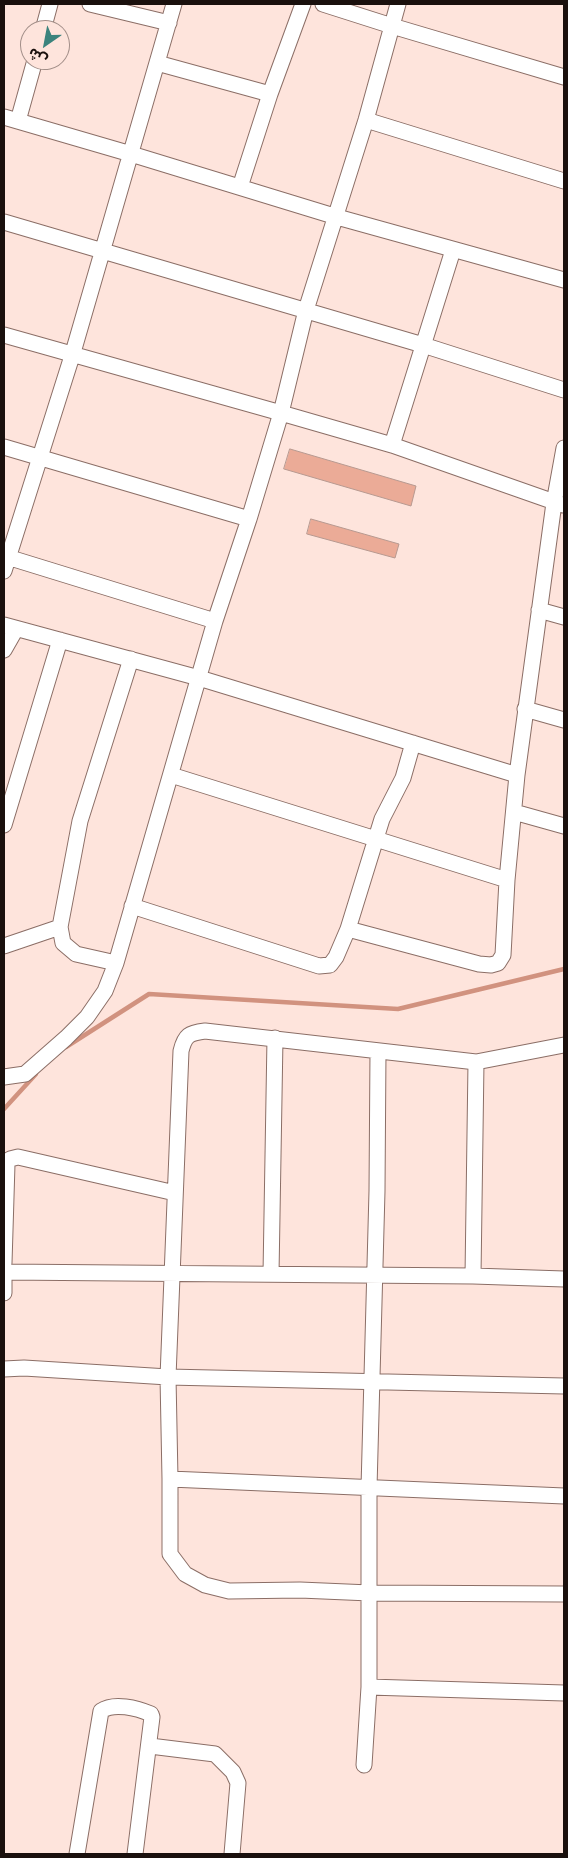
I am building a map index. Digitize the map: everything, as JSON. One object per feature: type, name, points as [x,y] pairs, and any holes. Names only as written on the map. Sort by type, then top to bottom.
[{"type":"street","points":[[46,20],[50,4]]},
{"type":"street","points":[[90,4],[118,7],[169,23]]},
{"type":"street","points":[[174,4],[72,356],[5,562],[215,621]]},
{"type":"street","points":[[240,187],[270,94],[304,4]]},
{"type":"street","points":[[323,4],[564,77]]},
{"type":"street","points":[[4,1077],[25,1074],[66,1038],[86,1017],[105,991],[116,963],[215,621],[249,519],[281,413],[306,310],[337,217],[398,4]]},
{"type":"street","points":[[158,63],[270,94]]},
{"type":"street","points":[[31,70],[11,119],[337,217],[564,280]]},
{"type":"street","points":[[366,120],[564,181]]},
{"type":"street","points":[[4,222],[423,345],[564,390]]},
{"type":"street","points":[[392,445],[453,250]]},
{"type":"street","points":[[4,335],[72,356],[392,445],[559,504]]},
{"type":"street","points":[[4,447],[249,519]]},
{"type":"street","points":[[348,929],[479,964],[491,965],[498,963],[503,955],[506,880],[525,708],[539,610],[559,504],[564,448]]},
{"type":"street","points":[[539,610],[564,617]]},
{"type":"street","points":[[4,650],[10,627],[199,678],[517,775]]},
{"type":"street","points":[[4,825],[60,640]]},
{"type":"street","points":[[116,963],[76,954],[63,943],[60,927],[80,821],[131,659]]},
{"type":"street","points":[[525,708],[564,720]]},
{"type":"street","points":[[132,906],[319,966],[330,965],[336,957],[348,929],[387,807],[403,778],[413,743]]},
{"type":"street","points":[[171,775],[506,880]]},
{"type":"street","points":[[514,812],[564,826]]},
{"type":"street","points":[[4,946],[60,927]]},
{"type":"street","points":[[564,1045],[476,1062],[205,1030],[192,1032],[184,1040],[181,1051],[168,1377],[170,1554],[185,1574],[198,1582],[229,1591],[300,1590],[370,1593],[564,1594]]},
{"type":"street","points":[[271,1274],[276,1038]]},
{"type":"street","points":[[364,1766],[370,1687],[369,1488],[376,1276],[378,1051]]},
{"type":"street","points":[[473,1276],[476,1062]]},
{"type":"street","points":[[4,1263],[7,1164],[10,1160],[18,1157],[175,1193]]},
{"type":"street","points":[[4,1272],[473,1276],[564,1279]]},
{"type":"street","points":[[4,1279],[4,1293]]},
{"type":"street","points":[[4,1369],[24,1368],[168,1377],[564,1386]]},
{"type":"street","points":[[170,1479],[564,1496]]},
{"type":"street","points":[[370,1687],[564,1693]]},
{"type":"street","points":[[77,1854],[101,1712],[110,1707],[134,1708],[151,1714],[152,1717],[150,1746],[135,1854]]},
{"type":"street","points":[[150,1746],[215,1754],[233,1772],[238,1783],[232,1854]]},
{"type":"building","points":[[290,449],[416,486],[411,506],[284,469]]},
{"type":"building","points":[[311,519],[399,544],[395,558],[307,534]]},
{"type":"waterway","points":[[66,1047],[149,994],[398,1009],[564,969]]},
{"type":"waterway","points":[[4,1109],[36,1074]]}]
